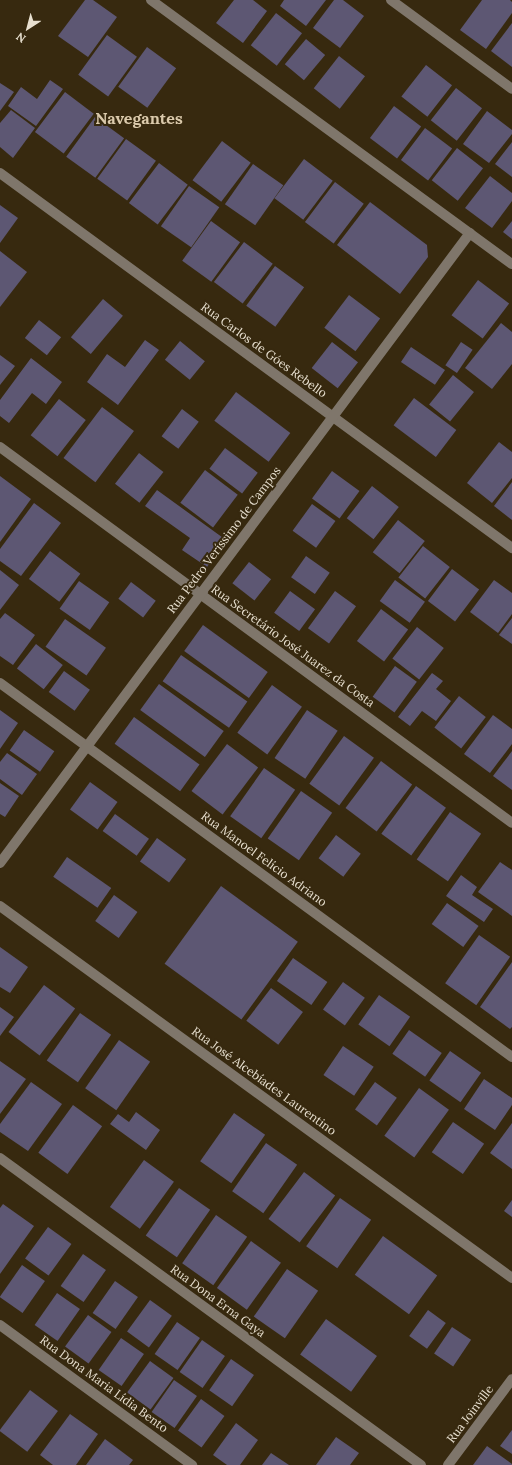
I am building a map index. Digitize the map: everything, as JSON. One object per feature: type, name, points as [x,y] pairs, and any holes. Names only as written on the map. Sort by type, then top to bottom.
[{"type":"street","points":[[151,0],[512,264]]},
{"type":"street","points":[[391,0],[512,89]]},
{"type":"street","name":"Rua Carlos de Góes Rebello","points":[[0,173],[512,548]]},
{"type":"street","name":"Rua Pedro Veríssimo de Campos","points":[[0,863],[470,233]]},
{"type":"street","name":"Rua Secretário José Juarez da Costa","points":[[0,447],[512,822]]},
{"type":"street","name":"Rua Manoel Felício Adriano","points":[[0,683],[512,1057]]},
{"type":"street","name":"Rua José Alcebíades Laurentino","points":[[0,906],[512,1278]]},
{"type":"street","name":"Rua Dona Erna Gaya","points":[[0,1158],[421,1465]]},
{"type":"street","name":"Rua Dona Maria Lídia Bento","points":[[0,1325],[192,1465]]},
{"type":"street","name":"Rua Joinville","points":[[448,1465],[512,1379]]},
{"type":"building","points":[[85,0],[93,0],[117,17],[88,57],[58,36]]},
{"type":"building","points":[[234,0],[253,0],[267,11],[243,43],[216,23]]},
{"type":"building","points":[[284,0],[326,0],[306,26],[280,6]]},
{"type":"building","points":[[334,0],[343,0],[364,16],[340,48],[313,28]]},
{"type":"building","points":[[482,0],[510,0],[512,2],[512,13],[486,49],[460,30]]},
{"type":"building","points":[[276,13],[302,33],[277,66],[251,45]]},
{"type":"building","points":[[512,23],[512,67],[491,51]]},
{"type":"building","points":[[107,35],[137,57],[108,96],[78,75]]},
{"type":"building","points":[[306,39],[325,55],[304,80],[285,64]]},
{"type":"building","points":[[147,47],[176,68],[147,108],[118,87]]},
{"type":"building","points":[[339,56],[365,76],[340,109],[314,88]]},
{"type":"building","points":[[426,65],[452,85],[427,117],[401,97]]},
{"type":"building","points":[[50,80],[63,89],[36,126],[8,106],[21,87],[37,99]]},
{"type":"building","points":[[0,83],[14,92],[0,111]]},
{"type":"building","points":[[456,88],[482,108],[457,141],[431,120]]},
{"type":"building","points":[[65,92],[94,114],[64,154],[35,132]]},
{"type":"building","points":[[394,106],[421,126],[397,158],[370,138]]},
{"type":"building","points":[[11,110],[35,128],[13,158],[0,147],[0,123]]},
{"type":"building","points":[[487,111],[512,130],[512,134],[489,163],[463,144]]},
{"type":"building","points":[[95,117],[124,138],[95,178],[66,157]]},
{"type":"building","points":[[425,128],[452,148],[428,180],[401,160]]},
{"type":"building","points":[[126,139],[156,161],[127,200],[97,179]]},
{"type":"building","points":[[222,141],[251,163],[221,202],[193,180]]},
{"type":"building","points":[[512,142],[512,177],[495,164]]},
{"type":"building","points":[[457,148],[483,168],[458,201],[432,180]]},
{"type":"building","points":[[304,159],[333,181],[303,220],[275,198]]},
{"type":"building","points":[[159,163],[188,185],[158,225],[129,203]]},
{"type":"building","points":[[253,164],[283,185],[255,225],[225,204]]},
{"type":"building","points":[[490,176],[512,193],[512,201],[492,228],[465,208]]},
{"type":"building","points":[[335,182],[364,204],[334,244],[305,222]]},
{"type":"building","points":[[189,186],[219,207],[191,247],[161,226]]},
{"type":"building","points":[[370,202],[427,245],[428,257],[400,294],[337,245]]},
{"type":"building","points":[[0,205],[18,218],[0,243]]},
{"type":"building","points":[[211,221],[240,242],[211,282],[182,261]]},
{"type":"building","points":[[512,221],[512,239],[503,232]]},
{"type":"building","points":[[244,242],[273,264],[243,304],[214,282]]},
{"type":"building","points":[[0,251],[27,272],[0,307]]},
{"type":"building","points":[[275,266],[304,287],[275,327],[246,306]]},
{"type":"building","points":[[478,280],[509,303],[483,339],[452,315]]},
{"type":"building","points":[[349,295],[380,318],[355,351],[324,328]]},
{"type":"building","points":[[103,299],[123,316],[91,354],[71,337]]},
{"type":"building","points":[[39,320],[61,337],[47,355],[25,338]]},
{"type":"building","points":[[501,323],[512,332],[512,364],[492,389],[465,368]]},
{"type":"building","points":[[145,340],[159,350],[118,405],[87,382],[107,354],[125,367]]},
{"type":"building","points":[[180,341],[205,361],[190,380],[165,360]]},
{"type":"building","points":[[332,342],[358,362],[338,388],[312,368]]},
{"type":"building","points":[[461,342],[473,350],[457,373],[445,365]]},
{"type":"building","points":[[411,347],[445,370],[435,385],[401,362]]},
{"type":"building","points":[[0,355],[15,366],[0,385]]},
{"type":"building","points":[[31,358],[62,382],[46,404],[32,393],[9,423],[0,416],[0,400]]},
{"type":"building","points":[[453,375],[474,392],[450,422],[429,405]]},
{"type":"building","points":[[236,392],[290,433],[269,462],[214,421]]},
{"type":"building","points":[[414,398],[456,430],[436,457],[394,425]]},
{"type":"building","points":[[59,399],[86,420],[57,456],[31,435]]},
{"type":"building","points":[[102,407],[134,431],[95,482],[63,458]]},
{"type":"building","points":[[182,409],[199,422],[178,449],[162,436]]},
{"type":"building","points":[[499,442],[512,452],[512,478],[492,503],[467,483]]},
{"type":"building","points":[[225,448],[258,473],[242,493],[209,469]]},
{"type":"building","points":[[139,453],[163,472],[139,503],[115,484]]},
{"type":"building","points":[[205,470],[238,495],[213,527],[180,503]]},
{"type":"building","points":[[332,471],[360,491],[340,518],[312,499]]},
{"type":"building","points":[[0,476],[31,499],[0,542]]},
{"type":"building","points":[[512,482],[512,520],[494,506]]},
{"type":"building","points":[[372,486],[399,507],[374,539],[347,518]]},
{"type":"building","points":[[157,490],[226,540],[207,567],[182,550],[190,538],[145,506]]},
{"type":"building","points":[[34,503],[61,523],[21,576],[0,561],[0,549]]},
{"type":"building","points":[[312,504],[335,521],[316,548],[293,531]]},
{"type":"building","points":[[398,520],[425,541],[400,573],[373,552]]},
{"type":"building","points":[[423,546],[450,567],[425,598],[398,578]]},
{"type":"building","points":[[50,551],[80,574],[59,602],[29,579]]},
{"type":"building","points":[[306,556],[330,573],[315,594],[291,577]]},
{"type":"building","points":[[249,562],[271,579],[254,601],[232,583]]},
{"type":"building","points":[[452,569],[479,589],[455,621],[428,601]]},
{"type":"building","points":[[0,570],[19,585],[0,610]]},
{"type":"building","points":[[395,580],[425,602],[410,623],[380,601]]},
{"type":"building","points":[[494,580],[512,593],[512,614],[498,633],[470,612]]},
{"type":"building","points":[[79,581],[109,602],[90,630],[59,609]]},
{"type":"building","points":[[131,582],[156,601],[143,617],[118,599]]},
{"type":"building","points":[[290,591],[315,609],[299,631],[274,613]]},
{"type":"building","points":[[335,591],[356,606],[329,643],[308,628]]},
{"type":"building","points":[[381,609],[408,629],[384,661],[357,641]]},
{"type":"building","points":[[5,613],[35,635],[13,665],[0,656],[0,619]]},
{"type":"building","points":[[512,618],[512,644],[499,635]]},
{"type":"building","points":[[65,619],[106,648],[86,676],[45,647]]},
{"type":"building","points":[[203,625],[268,672],[249,698],[184,651]]},
{"type":"building","points":[[417,627],[444,648],[419,679],[392,659]]},
{"type":"building","points":[[36,644],[63,665],[44,689],[17,668]]},
{"type":"building","points":[[181,655],[247,701],[229,728],[163,681]]},
{"type":"building","points":[[395,666],[417,682],[395,713],[373,697]]},
{"type":"building","points":[[64,671],[90,690],[75,711],[49,692]]},
{"type":"building","points":[[432,673],[443,681],[436,689],[451,701],[436,721],[422,711],[410,726],[398,717]]},
{"type":"building","points":[[159,684],[224,731],[205,757],[140,710]]},
{"type":"building","points":[[272,685],[302,707],[267,754],[237,733]]},
{"type":"building","points":[[459,696],[486,717],[461,748],[434,728]]},
{"type":"building","points":[[0,710],[18,723],[0,749]]},
{"type":"building","points":[[307,710],[338,731],[305,779],[275,758]]},
{"type":"building","points":[[493,715],[512,729],[512,744],[490,773],[464,754]]},
{"type":"building","points":[[134,717],[200,765],[180,791],[115,744]]},
{"type":"building","points":[[24,730],[54,751],[40,772],[10,750]]},
{"type":"building","points":[[344,736],[374,758],[339,805],[309,784]]},
{"type":"building","points":[[227,744],[258,767],[223,815],[191,791]]},
{"type":"building","points":[[512,751],[512,790],[493,776]]},
{"type":"building","points":[[7,753],[37,774],[22,795],[0,779],[0,762]]},
{"type":"building","points":[[381,761],[412,784],[377,832],[345,808]]},
{"type":"building","points":[[264,768],[295,790],[261,838],[230,816]]},
{"type":"building","points":[[90,782],[118,802],[98,829],[70,810]]},
{"type":"building","points":[[0,783],[19,796],[5,817],[0,814]]},
{"type":"building","points":[[416,786],[446,808],[411,855],[381,834]]},
{"type":"building","points":[[301,791],[332,813],[299,860],[268,839]]},
{"type":"building","points":[[450,812],[481,834],[448,881],[417,860]]},
{"type":"building","points":[[115,814],[149,839],[137,856],[103,831]]},
{"type":"building","points":[[336,835],[361,854],[343,877],[319,858]]},
{"type":"building","points":[[157,838],[186,859],[169,883],[140,861]]},
{"type":"building","points":[[67,857],[111,888],[97,908],[53,877]]},
{"type":"building","points":[[500,862],[512,870],[512,916],[478,892]]},
{"type":"building","points":[[461,875],[477,887],[472,895],[493,909],[484,922],[446,896]]},
{"type":"building","points":[[221,886],[298,942],[241,1020],[165,964]]},
{"type":"building","points":[[114,895],[137,912],[119,938],[95,921]]},
{"type":"building","points":[[447,903],[479,926],[463,947],[432,924]]},
{"type":"building","points":[[479,935],[510,957],[476,1005],[445,983]]},
{"type":"building","points":[[0,947],[28,967],[10,993],[0,987]]},
{"type":"building","points":[[293,958],[327,982],[311,1005],[277,981]]},
{"type":"building","points":[[512,962],[512,1027],[510,1029],[480,1007]]},
{"type":"building","points":[[343,982],[365,998],[345,1025],[323,1010]]},
{"type":"building","points":[[44,985],[75,1008],[40,1056],[8,1032]]},
{"type":"building","points":[[271,988],[303,1012],[278,1045],[246,1021]]},
{"type":"building","points":[[379,995],[410,1017],[389,1046],[358,1024]]},
{"type":"building","points":[[0,1007],[14,1017],[0,1036]]},
{"type":"building","points":[[80,1013],[111,1035],[78,1082],[47,1061]]},
{"type":"building","points":[[409,1030],[442,1053],[425,1077],[392,1054]]},
{"type":"building","points":[[119,1040],[150,1062],[116,1110],[85,1088]]},
{"type":"building","points":[[343,1046],[374,1067],[354,1096],[323,1075]]},
{"type":"building","points":[[450,1051],[481,1073],[460,1102],[429,1080]]},
{"type":"building","points":[[0,1061],[26,1079],[0,1114]]},
{"type":"building","points":[[484,1079],[512,1098],[512,1105],[495,1130],[464,1109]]},
{"type":"building","points":[[31,1082],[62,1104],[28,1151],[0,1132],[0,1124]]},
{"type":"building","points":[[375,1082],[397,1098],[377,1125],[355,1110]]},
{"type":"building","points":[[419,1088],[449,1110],[414,1157],[384,1136]]},
{"type":"building","points":[[73,1105],[102,1126],[67,1174],[38,1153]]},
{"type":"building","points":[[136,1112],[160,1130],[146,1150],[110,1124],[118,1114],[129,1122]]},
{"type":"building","points":[[234,1113],[265,1135],[231,1183],[200,1161]]},
{"type":"building","points":[[453,1122],[484,1144],[463,1174],[432,1152]]},
{"type":"building","points":[[512,1123],[512,1169],[490,1153]]},
{"type":"building","points":[[266,1143],[297,1165],[263,1213],[232,1191]]},
{"type":"building","points":[[144,1160],[174,1182],[140,1229],[110,1207]]},
{"type":"building","points":[[304,1172],[335,1195],[300,1243],[268,1219]]},
{"type":"building","points":[[179,1188],[210,1210],[177,1257],[146,1236]]},
{"type":"building","points":[[340,1198],[371,1220],[337,1268],[306,1246]]},
{"type":"building","points":[[512,1200],[512,1217],[504,1211]]},
{"type":"building","points":[[3,1204],[34,1226],[0,1274],[0,1208]]},
{"type":"building","points":[[216,1215],[247,1237],[213,1285],[182,1263]]},
{"type":"building","points":[[48,1227],[71,1244],[49,1276],[25,1259]]},
{"type":"building","points":[[383,1236],[437,1275],[409,1314],[355,1275]]},
{"type":"building","points":[[251,1241],[281,1263],[247,1310],[217,1288]]},
{"type":"building","points":[[83,1254],[106,1270],[84,1302],[61,1286]]},
{"type":"building","points":[[22,1265],[45,1281],[23,1313],[0,1297]]},
{"type":"building","points":[[287,1269],[318,1291],[285,1338],[254,1317]]},
{"type":"building","points":[[115,1281],[138,1297],[116,1329],[93,1313]]},
{"type":"building","points":[[57,1293],[80,1309],[58,1341],[35,1325]]},
{"type":"building","points":[[150,1300],[172,1316],[149,1347],[127,1332]]},
{"type":"building","points":[[428,1310],[446,1323],[427,1349],[409,1336]]},
{"type":"building","points":[[88,1315],[111,1332],[89,1364],[65,1347]]},
{"type":"building","points":[[326,1319],[377,1356],[351,1392],[300,1355]]},
{"type":"building","points":[[177,1322],[200,1338],[178,1370],[155,1354]]},
{"type":"building","points":[[452,1327],[471,1340],[453,1366],[434,1354]]},
{"type":"building","points":[[121,1338],[144,1354],[122,1386],[99,1370]]},
{"type":"building","points":[[202,1340],[225,1356],[203,1388],[180,1372]]},
{"type":"building","points":[[231,1359],[254,1375],[232,1406],[209,1390]]},
{"type":"building","points":[[150,1361],[173,1378],[151,1410],[127,1393]]},
{"type":"building","points":[[174,1380],[197,1396],[175,1428],[152,1412]]},
{"type":"building","points":[[30,1390],[58,1411],[27,1452],[0,1430]]},
{"type":"building","points":[[201,1399],[224,1416],[202,1448],[178,1431]]},
{"type":"building","points":[[70,1414],[98,1434],[76,1465],[53,1465],[40,1455]]},
{"type":"building","points":[[236,1423],[258,1440],[240,1465],[227,1465],[213,1455]]},
{"type":"building","points":[[512,1430],[512,1454],[500,1446]]},
{"type":"building","points":[[336,1437],[359,1453],[350,1465],[316,1465]]},
{"type":"building","points":[[105,1439],[133,1460],[129,1465],[86,1465]]},
{"type":"building","points":[[487,1446],[512,1464],[512,1465],[473,1465]]},
{"type":"building","points":[[271,1453],[289,1465],[262,1465]]},
{"type":"district","name":"Navegantes","points":[[139,118]]}]
